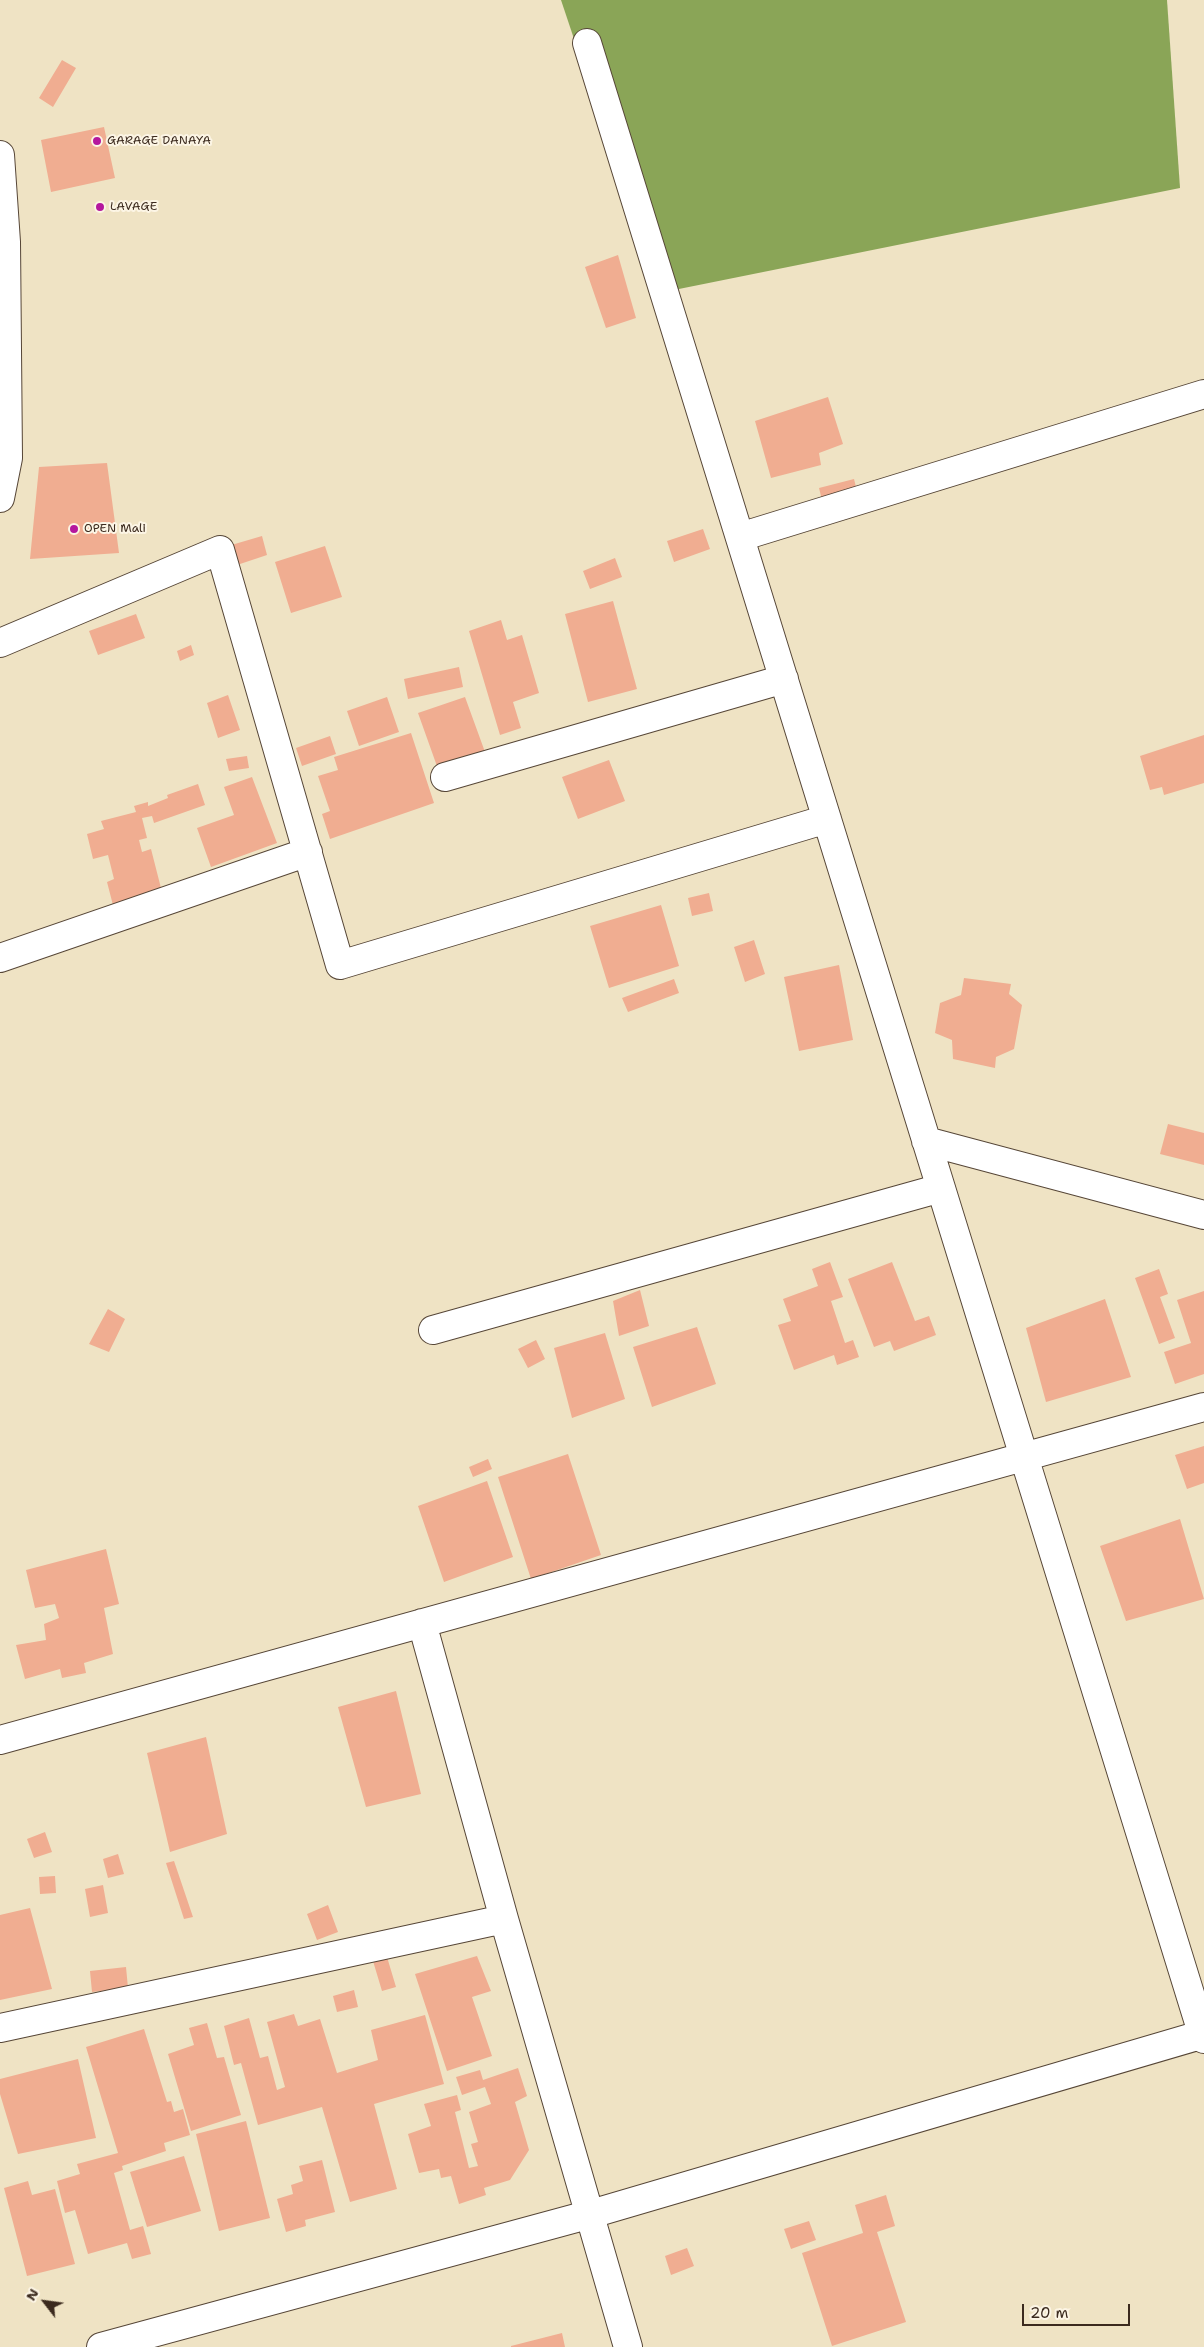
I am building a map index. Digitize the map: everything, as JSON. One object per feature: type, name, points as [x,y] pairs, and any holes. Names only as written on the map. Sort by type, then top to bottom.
[{"type":"street","points":[[101,2347],[591,2214],[1204,2036],[587,43]]},
{"type":"street","points":[[0,156],[6,242],[8,448],[0,498]]},
{"type":"street","points":[[740,537],[1204,394]]},
{"type":"street","points":[[0,643],[220,550],[340,965],[827,819]]},
{"type":"street","points":[[445,777],[784,679]]},
{"type":"street","points":[[0,958],[308,852]]},
{"type":"street","points":[[926,1141],[1204,1214]]},
{"type":"street","points":[[433,1330],[941,1188]]},
{"type":"street","points":[[0,1740],[1204,1407]]},
{"type":"street","points":[[422,1623],[504,1918],[628,2347]]},
{"type":"street","points":[[0,2028],[504,1918]]},
{"type":"green space","points":[[561,0],[1167,0],[1180,188],[659,293]]},
{"type":"building","points":[[62,60],[76,68],[53,107],[39,98]]},
{"type":"building","points":[[104,127],[115,178],[51,192],[41,140]]},
{"type":"building","points":[[618,255],[636,318],[606,328],[585,267]]},
{"type":"building","points":[[828,397],[843,444],[819,453],[821,465],[771,478],[755,421]]},
{"type":"building","name":"OPEN Mali","points":[[107,463],[119,553],[30,559],[39,467]]},
{"type":"building","points":[[854,479],[858,495],[823,504],[819,488]]},
{"type":"building","points":[[703,529],[710,549],[674,562],[667,541]]},
{"type":"building","points":[[262,536],[267,555],[234,566],[228,546]]},
{"type":"building","points":[[325,546],[342,597],[291,613],[275,562]]},
{"type":"building","points":[[615,558],[622,577],[590,589],[583,571]]},
{"type":"building","points":[[613,601],[637,689],[588,702],[565,614]]},
{"type":"building","points":[[136,614],[145,638],[98,655],[89,631]]},
{"type":"building","points":[[501,620],[507,640],[522,635],[539,693],[513,702],[521,728],[500,735],[469,631]]},
{"type":"building","points":[[191,645],[194,655],[180,661],[177,651]]},
{"type":"building","points":[[459,667],[463,687],[408,699],[404,679]]},
{"type":"building","points":[[228,695],[240,730],[218,738],[207,703]]},
{"type":"building","points":[[387,697],[399,732],[359,746],[347,711]]},
{"type":"building","points":[[465,697],[485,752],[438,769],[418,713]]},
{"type":"building","points":[[411,733],[434,803],[330,839],[322,814],[330,811],[318,776],[338,770],[334,757]]},
{"type":"building","points":[[1204,735],[1204,783],[1164,795],[1162,787],[1150,790],[1140,756]]},
{"type":"building","points":[[330,736],[336,754],[302,766],[296,748]]},
{"type":"building","points":[[247,756],[249,768],[229,771],[226,759]]},
{"type":"building","points":[[609,760],[625,801],[578,819],[562,777]]},
{"type":"building","points":[[252,777],[277,843],[211,867],[197,828],[234,815],[224,787]]},
{"type":"building","points":[[198,784],[205,805],[154,823],[152,816],[142,818],[147,838],[139,840],[142,852],[151,849],[163,896],[114,909],[107,882],[114,879],[108,855],[93,859],[87,834],[104,829],[101,821],[136,812],[134,806],[148,802],[148,806],[168,798],[167,795]]},
{"type":"building","points":[[709,893],[713,911],[692,916],[688,898]]},
{"type":"building","points":[[661,905],[679,966],[609,988],[590,926]]},
{"type":"building","points":[[754,940],[765,974],[745,982],[734,947]]},
{"type":"building","points":[[839,965],[853,1040],[799,1051],[784,977]]},
{"type":"building","points":[[964,978],[1011,984],[1009,994],[1022,1005],[1014,1049],[996,1057],[995,1068],[953,1059],[952,1040],[935,1033],[940,1003],[961,995]]},
{"type":"building","points":[[674,979],[679,993],[628,1012],[622,998]]},
{"type":"building","points":[[1168,1124],[1204,1133],[1204,1165],[1160,1154]]},
{"type":"building","points":[[830,1262],[843,1297],[831,1301],[845,1343],[853,1340],[859,1357],[837,1365],[834,1355],[794,1370],[778,1325],[791,1321],[783,1299],[818,1286],[812,1269]]},
{"type":"building","points":[[892,1262],[915,1321],[929,1316],[936,1335],[894,1351],[890,1341],[874,1347],[848,1279]]},
{"type":"building","points":[[1159,1269],[1168,1294],[1160,1297],[1175,1338],[1159,1344],[1135,1278]]},
{"type":"building","points":[[640,1290],[649,1326],[619,1336],[613,1301]]},
{"type":"building","points":[[1204,1291],[1204,1374],[1175,1384],[1164,1352],[1191,1343],[1177,1300]]},
{"type":"building","points":[[1105,1299],[1131,1377],[1046,1402],[1026,1328]]},
{"type":"building","points":[[108,1309],[125,1319],[109,1352],[89,1344]]},
{"type":"building","points":[[697,1327],[716,1384],[652,1407],[633,1347]]},
{"type":"building","points":[[605,1333],[625,1399],[572,1418],[554,1348]]},
{"type":"building","points":[[536,1340],[545,1359],[528,1368],[518,1349]]},
{"type":"building","points":[[1204,1446],[1204,1483],[1187,1489],[1175,1455]]},
{"type":"building","points":[[568,1454],[601,1555],[531,1579],[498,1477]]},
{"type":"building","points":[[488,1459],[492,1469],[473,1477],[469,1467]]},
{"type":"building","points":[[487,1481],[513,1557],[444,1582],[418,1506]]},
{"type":"building","points":[[1180,1519],[1204,1599],[1126,1621],[1100,1546]]},
{"type":"building","points":[[106,1549],[119,1604],[104,1608],[113,1654],[84,1663],[86,1673],[62,1678],[60,1669],[25,1679],[16,1645],[46,1640],[44,1624],[59,1618],[55,1604],[35,1608],[26,1570]]},
{"type":"building","points":[[396,1691],[421,1794],[366,1807],[338,1707]]},
{"type":"building","points":[[206,1737],[227,1834],[170,1852],[147,1753]]},
{"type":"building","points":[[45,1832],[52,1852],[34,1858],[27,1839]]},
{"type":"building","points":[[118,1854],[124,1874],[108,1878],[103,1859]]},
{"type":"building","points":[[174,1861],[193,1917],[184,1919],[166,1863]]},
{"type":"building","points":[[55,1876],[56,1893],[40,1894],[39,1877]]},
{"type":"building","points":[[103,1885],[108,1913],[90,1917],[85,1889]]},
{"type":"building","points":[[328,1905],[338,1932],[317,1940],[307,1914]]},
{"type":"building","points":[[30,1908],[52,1989],[0,2000],[0,1915]]},
{"type":"building","points":[[477,1956],[491,1991],[472,1997],[492,2056],[447,2071],[415,1974]]},
{"type":"building","points":[[387,1957],[396,1987],[382,1991],[373,1961]]},
{"type":"building","points":[[126,1967],[128,1988],[92,1992],[90,1971]]},
{"type":"building","points":[[354,1990],[358,2007],[337,2012],[333,1996]]},
{"type":"building","points":[[294,2014],[298,2026],[320,2019],[337,2073],[378,2060],[371,2030],[425,2015],[444,2084],[374,2104],[397,2189],[350,2202],[322,2107],[258,2125],[241,2063],[234,2065],[224,2026],[249,2018],[260,2058],[268,2056],[277,2090],[285,2087],[267,2022]]},
{"type":"building","points":[[207,2023],[217,2058],[224,2057],[241,2115],[191,2131],[168,2054],[194,2045],[189,2028]]},
{"type":"building","points":[[144,2029],[167,2102],[171,2101],[174,2112],[183,2109],[190,2135],[164,2143],[166,2151],[122,2166],[123,2170],[114,2173],[130,2230],[143,2226],[151,2254],[132,2259],[127,2243],[88,2254],[75,2210],[65,2213],[57,2181],[80,2174],[77,2164],[118,2153],[86,2047]]},
{"type":"building","points":[[78,2059],[96,2138],[18,2154],[0,2094],[0,2079]]},
{"type":"building","points":[[518,2068],[527,2096],[515,2102],[529,2150],[510,2180],[484,2188],[486,2195],[459,2204],[451,2176],[441,2178],[439,2169],[419,2173],[408,2134],[431,2126],[424,2104],[457,2095],[461,2110],[455,2112],[469,2168],[478,2166],[471,2144],[478,2142],[469,2112],[491,2104],[485,2087],[462,2095],[456,2077],[480,2070],[483,2080]]},
{"type":"building","points":[[246,2121],[270,2218],[219,2231],[196,2134]]},
{"type":"building","points":[[184,2156],[201,2211],[147,2227],[130,2172]]},
{"type":"building","points":[[322,2160],[335,2212],[305,2220],[306,2226],[286,2232],[277,2199],[293,2194],[291,2185],[303,2181],[299,2166]]},
{"type":"building","points":[[28,2181],[32,2195],[55,2189],[75,2264],[27,2276],[4,2188]]},
{"type":"building","points":[[886,2195],[895,2226],[877,2232],[906,2322],[832,2346],[802,2253],[863,2233],[855,2205]]},
{"type":"building","points":[[809,2221],[816,2240],[791,2249],[784,2229]]},
{"type":"building","points":[[687,2248],[694,2266],[671,2275],[665,2256]]},
{"type":"building","points":[[562,2333],[565,2347],[511,2347],[511,2346]]},
{"type":"place","name":"GARAGE DANAYA","points":[[97,141]]},
{"type":"place","name":"LAVAGE","points":[[100,207]]},
{"type":"place","name":"OPEN Mali","points":[[74,529]]}]
